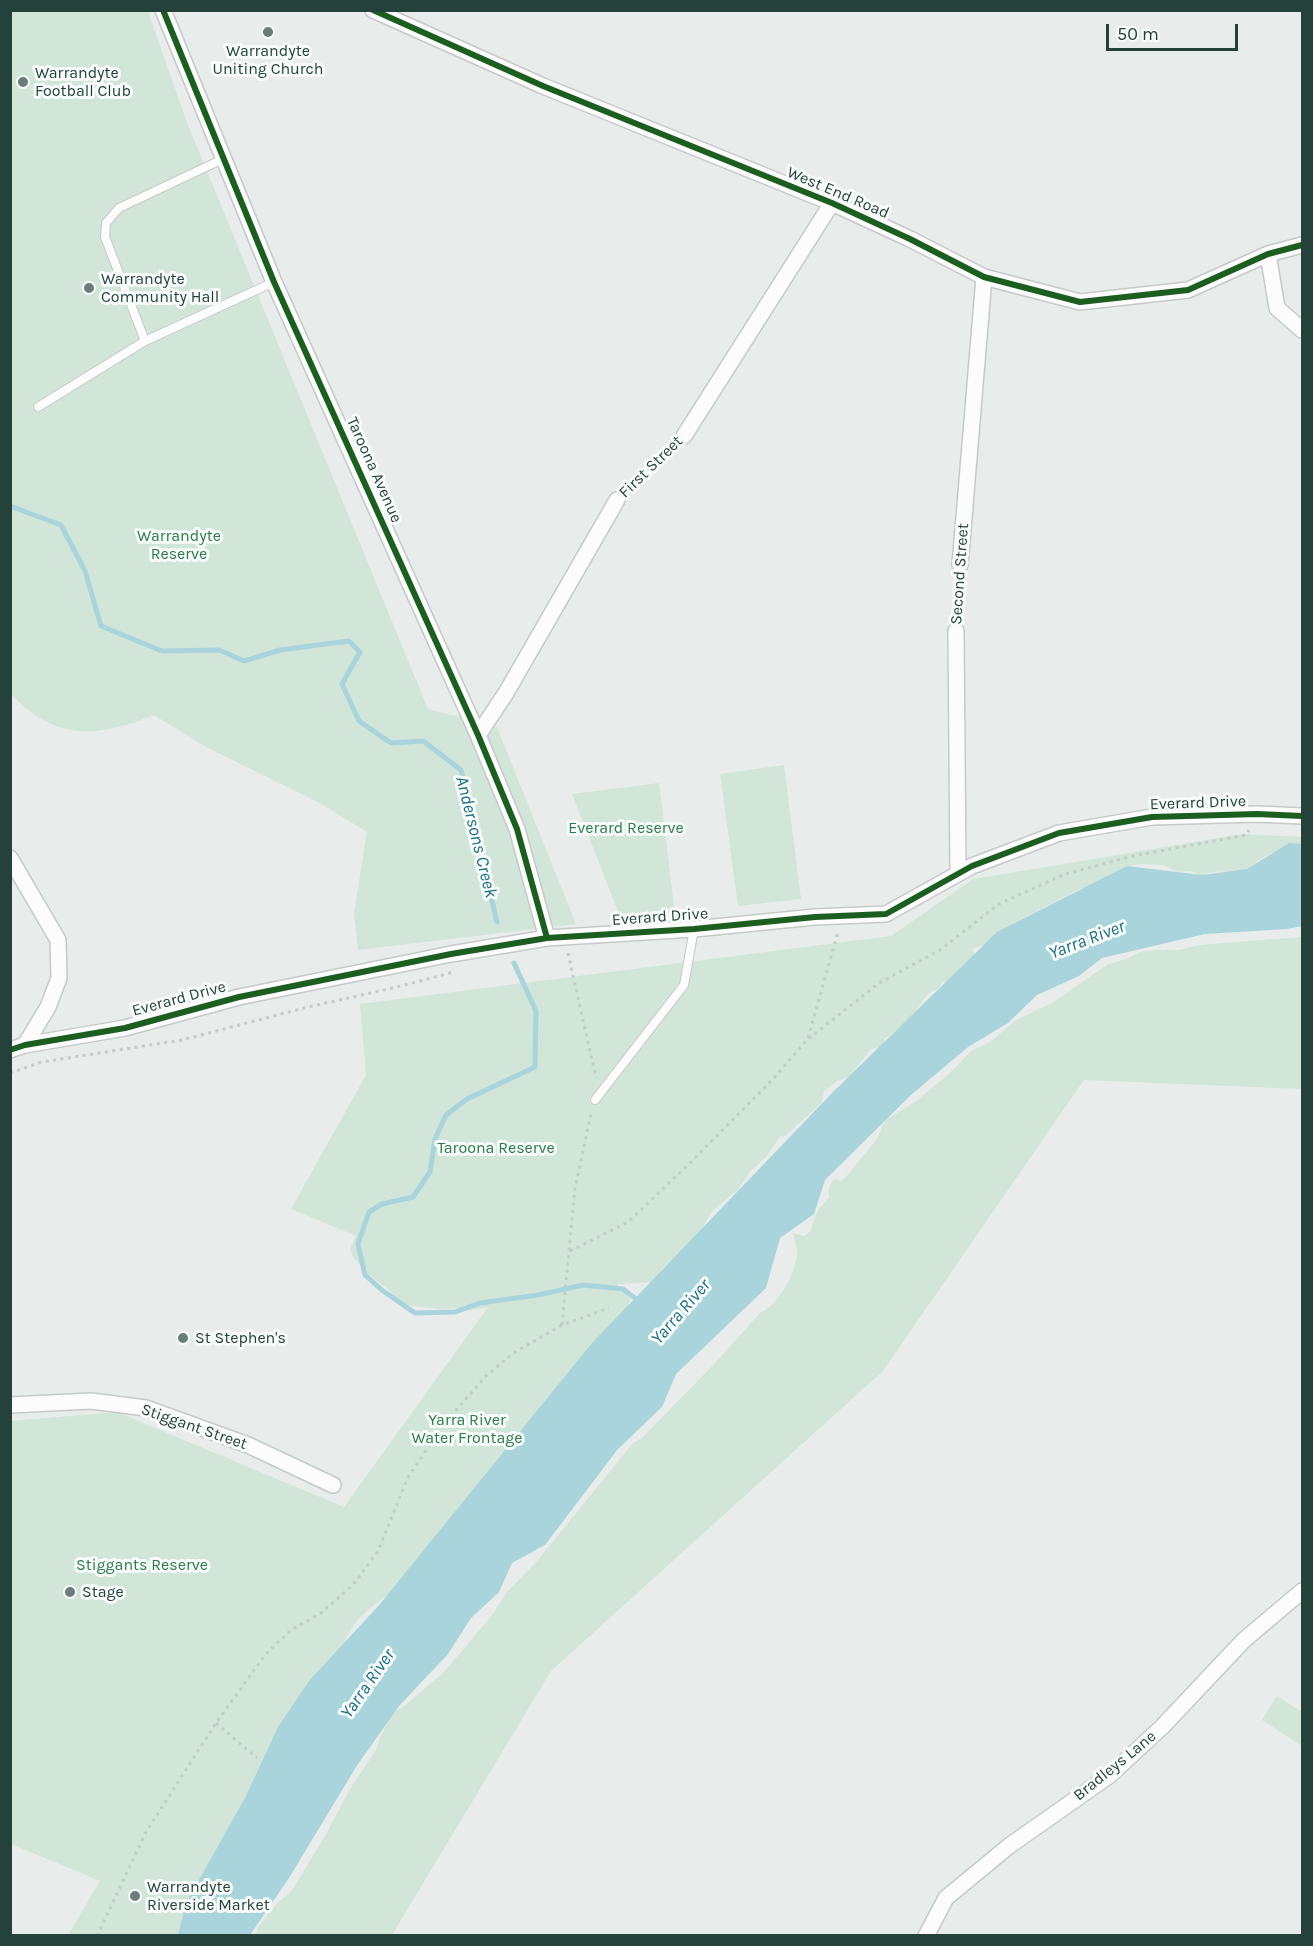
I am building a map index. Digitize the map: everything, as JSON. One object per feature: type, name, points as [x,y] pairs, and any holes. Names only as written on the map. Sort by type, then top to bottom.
[{"type":"street","name":"West End Road","points":[[373,10],[543,86],[832,203],[910,239],[984,278],[1080,302],[1188,290],[1268,254],[1302,245]]},
{"type":"street","name":"Taroona Avenue","points":[[165,12],[274,282],[478,735],[517,829],[547,938]]},
{"type":"street","name":"First Street","points":[[684,436],[832,203]]},
{"type":"street","points":[[1268,254],[1277,309],[1302,330]]},
{"type":"street","name":"Second Street","points":[[960,565],[984,278]]},
{"type":"street","name":"First Street","points":[[478,735],[506,693],[617,500]]},
{"type":"street","name":"Second Street","points":[[956,632],[958,872]]},
{"type":"street","name":"Everard Drive","points":[[18,1048],[125,1028],[239,997],[451,954],[547,938],[694,929],[815,917],[886,914],[958,872],[1059,833],[1152,817],[1257,814],[1302,816]]},
{"type":"street","points":[[10,858],[58,940],[59,978],[48,1007],[18,1048]]},
{"type":"street","name":"Stiggant Street","points":[[10,1405],[91,1401],[146,1408],[248,1445],[333,1485]]},
{"type":"street","name":"Bradleys Lane","points":[[926,1935],[946,1898],[1009,1846],[1110,1774],[1162,1727],[1244,1640],[1302,1591]]},
{"type":"lane","points":[[145,341],[105,237],[106,223],[118,208],[223,159]]},
{"type":"lane","points":[[38,407],[145,341],[274,282]]},
{"type":"lane","points":[[597,1097],[684,985],[694,929]]},
{"type":"path","points":[[570,1251],[628,1222],[724,1129],[807,1040],[879,983],[940,950],[999,904],[1065,874],[1133,856],[1246,835],[1257,814]]},
{"type":"path","points":[[807,1040],[842,917]]},
{"type":"path","points":[[562,1325],[575,1188],[597,1097],[565,936]]},
{"type":"path","points":[[10,1073],[42,1062],[182,1040],[454,972]]},
{"type":"path","points":[[97,1935],[146,1832],[216,1723],[265,1655],[291,1630],[321,1613],[354,1585],[378,1551],[408,1477],[444,1424],[486,1376],[512,1354],[562,1325],[609,1308]]},
{"type":"path","points":[[216,1723],[257,1758]]},
{"type":"green space","name":"Warrandyte Reserve","points":[[11,11],[148,11],[186,120],[428,709],[497,727],[576,924],[358,950],[354,913],[367,832],[318,802],[206,747],[154,715],[114,728],[78,731],[44,720],[27,709],[11,694]]},
{"type":"green space","name":"Everard Reserve","points":[[784,765],[801,899],[738,906],[720,774]]},
{"type":"green space","name":"Everard Reserve","points":[[659,783],[675,913],[621,919],[572,794]]},
{"type":"green space","points":[[1242,834],[1302,837],[1302,853],[1275,852],[1247,869],[1201,876],[1191,871],[1178,872],[1164,865],[1139,864],[1128,867],[1102,888],[1082,888],[1019,920],[1007,928],[996,940],[972,949],[975,954],[948,983],[943,982],[938,989],[930,992],[912,1017],[885,1039],[882,1046],[870,1050],[849,1077],[837,1081],[824,1091],[822,1103],[784,1137],[781,1135],[767,1156],[749,1173],[739,1189],[711,1212],[700,1233],[661,1270],[660,1277],[651,1282],[618,1284],[617,1289],[627,1294],[630,1299],[629,1305],[400,1585],[360,1618],[348,1634],[213,1868],[193,1891],[191,1897],[193,1935],[68,1935],[100,1881],[11,1844],[11,1421],[117,1412],[344,1507],[488,1307],[467,1311],[455,1308],[441,1309],[404,1305],[368,1274],[353,1257],[350,1249],[356,1236],[291,1209],[366,1075],[360,1004],[891,936],[973,879]]},
{"type":"green space","points":[[1302,937],[1302,1089],[1084,1080],[883,1371],[551,1671],[392,1935],[255,1936],[259,1926],[277,1903],[291,1892],[351,1787],[376,1750],[395,1708],[397,1710],[402,1708],[442,1674],[493,1614],[506,1593],[537,1561],[633,1443],[641,1439],[760,1313],[780,1296],[794,1269],[796,1260],[797,1247],[793,1233],[804,1236],[811,1231],[817,1213],[829,1198],[832,1181],[834,1179],[841,1181],[845,1178],[877,1139],[885,1120],[915,1102],[953,1070],[971,1051],[990,1042],[1016,1020],[1052,1003],[1108,964],[1140,952]]},
{"type":"green space","points":[[1277,1696],[1302,1712],[1302,1746],[1262,1720]]},
{"type":"water","name":"Yarra River","points":[[1289,843],[1302,844],[1302,926],[1205,934],[1102,958],[1079,976],[1037,995],[1008,1023],[968,1047],[911,1095],[825,1180],[814,1214],[780,1238],[766,1288],[676,1374],[662,1407],[618,1449],[545,1545],[512,1563],[499,1592],[471,1618],[448,1654],[399,1706],[356,1767],[289,1878],[250,1935],[178,1935],[186,1903],[245,1798],[278,1727],[309,1681],[380,1604],[592,1343],[833,1092],[997,932],[1127,866],[1202,875],[1247,869]]},
{"type":"waterway","name":"Andersons Creek","points":[[10,506],[61,525],[85,571],[101,626],[162,651],[219,650],[244,661],[280,650],[349,641],[360,652],[342,684],[359,721],[391,743],[423,741],[461,770],[497,922]]},
{"type":"waterway","name":"Andersons Creek","points":[[514,963],[536,1011],[535,1067],[467,1099],[446,1115],[435,1139],[430,1172],[413,1197],[382,1204],[369,1212],[358,1244],[365,1275],[383,1291],[415,1313],[455,1312],[480,1303],[538,1295],[583,1285],[623,1289],[641,1303]]},
{"type":"cycle path","points":[[163,10],[274,282],[478,735],[517,829],[547,938]]},
{"type":"cycle path","points":[[373,10],[543,86],[832,203],[984,277],[1080,302],[1188,290],[1268,254],[1302,245]]},
{"type":"cycle path","points":[[10,1050],[25,1045],[125,1028],[239,997],[451,954],[547,938],[694,929],[815,917],[886,914],[972,866],[1059,833],[1152,817],[1257,814],[1302,816]]},
{"type":"place","name":"Warrandyte Uniting Church","points":[[268,32]]},
{"type":"place","name":"Warrandyte Football Club","points":[[23,82]]},
{"type":"place","name":"Warrandyte Community Hall","points":[[89,288]]},
{"type":"place","name":"St Stephen's","points":[[183,1338]]},
{"type":"place","name":"Stage","points":[[70,1592]]},
{"type":"place","name":"Warrandyte Riverside Market","points":[[135,1896]]},
{"type":"park label","name":"Taroona Reserve","points":[[496,1148]]},
{"type":"park label","name":"Yarra River Water Frontage","points":[[467,1429]]},
{"type":"park label","name":"Stiggants Reserve","points":[[142,1565]]}]
